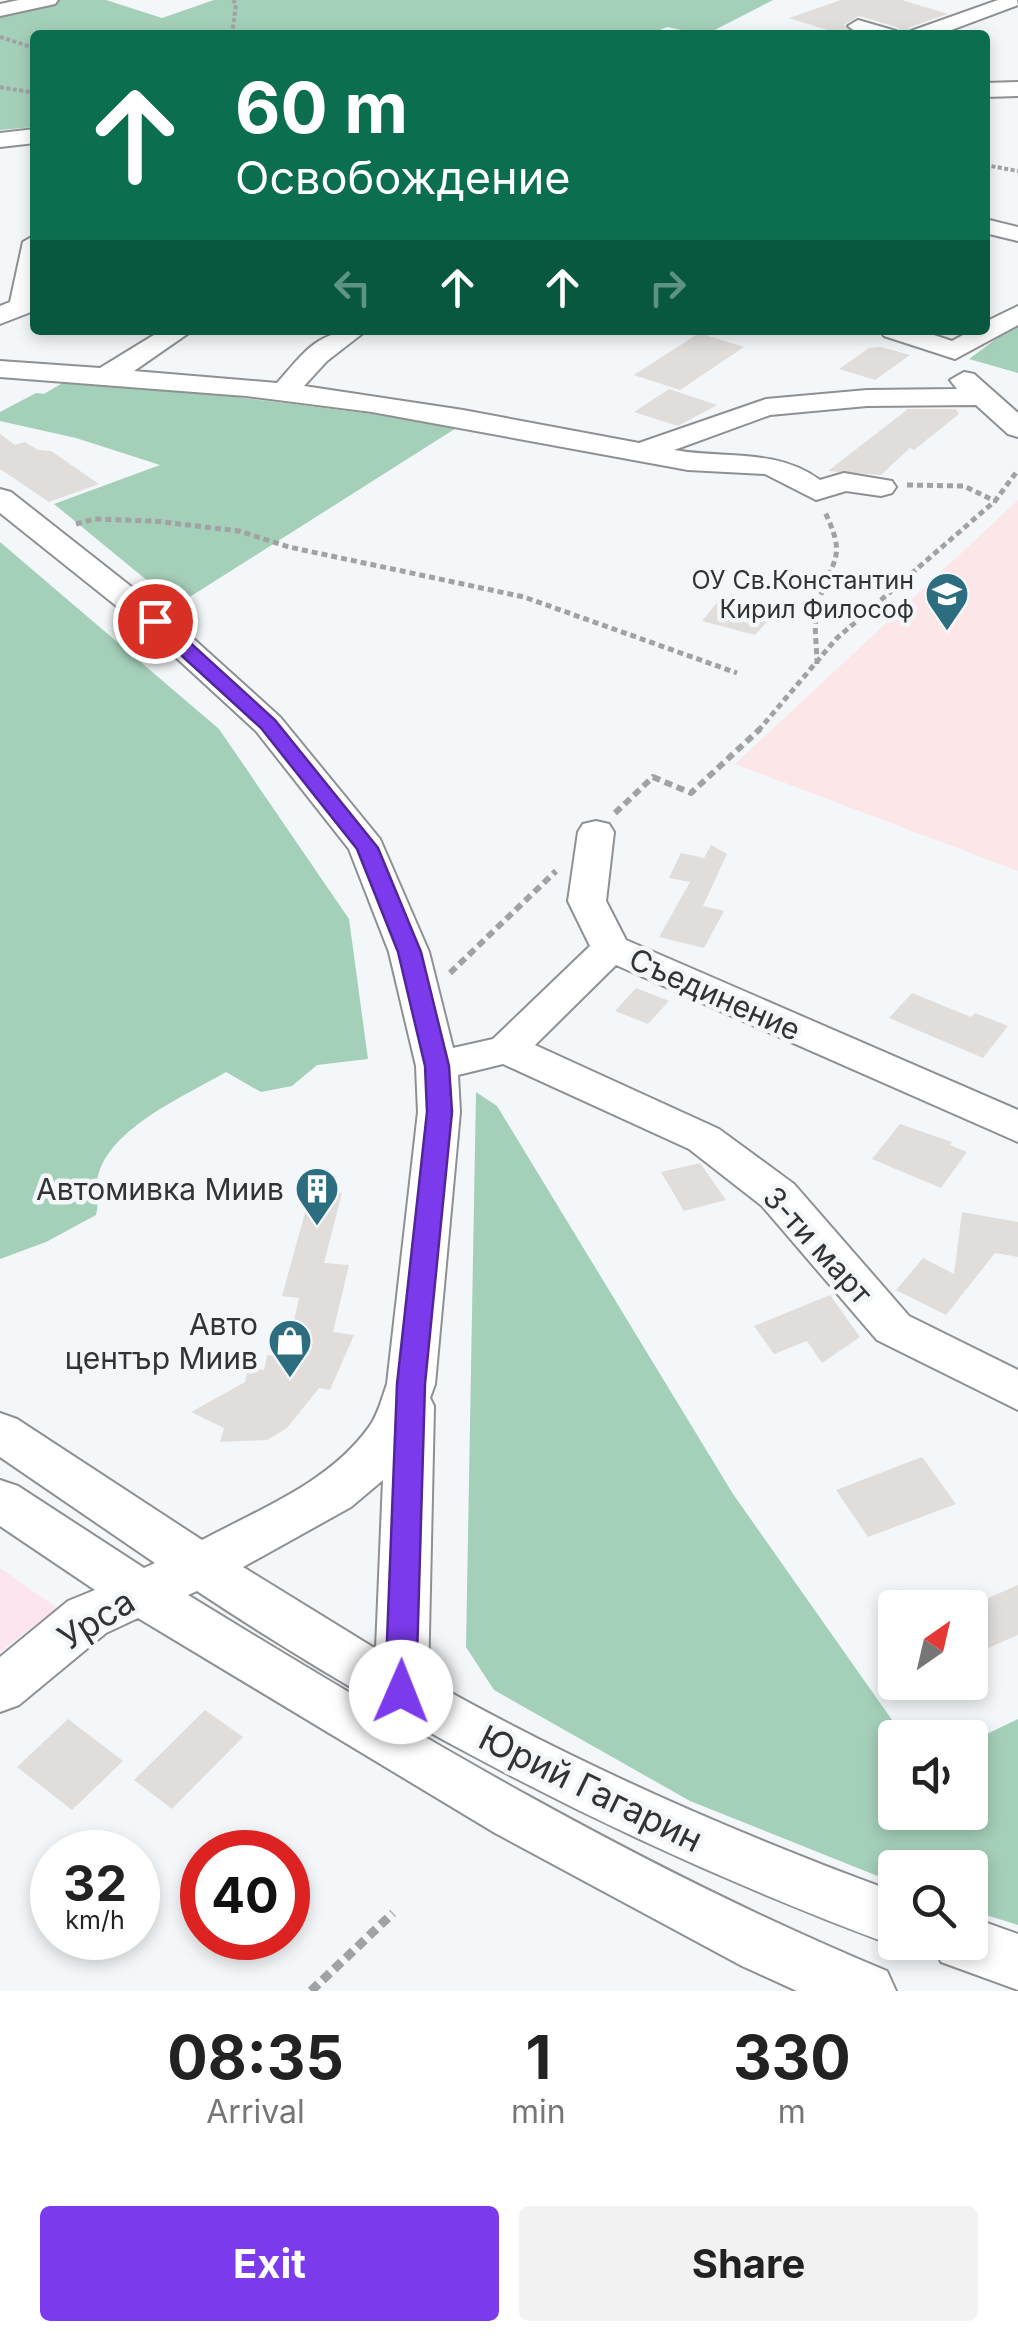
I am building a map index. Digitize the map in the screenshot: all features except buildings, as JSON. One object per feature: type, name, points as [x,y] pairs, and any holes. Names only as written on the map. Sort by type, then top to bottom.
[{"type":"street","points":[[0,10],[48,0]]},
{"type":"street","points":[[932,30],[1008,3]]},
{"type":"street","points":[[858,26],[872,30]]},
{"type":"street","points":[[990,90],[1018,90]]},
{"type":"street","points":[[0,140],[30,137]]},
{"type":"street","points":[[990,227],[1018,234]]},
{"type":"street","points":[[0,316],[22,306],[30,267]]},
{"type":"street","points":[[104,378],[172,335]]},
{"type":"street","points":[[282,393],[317,355],[347,335]]},
{"type":"street","points":[[908,335],[955,350],[983,335]]},
{"type":"street","points":[[955,350],[952,363],[981,397],[1018,428]]},
{"type":"street","points":[[0,369],[282,393],[517,427],[713,466],[753,462],[792,470],[816,491],[844,482],[881,487]]},
{"type":"street","points":[[640,452],[766,407],[867,398],[981,397]]},
{"type":"street","points":[[0,498],[155,621],[268,724],[367,848],[410,952],[437,1066],[440,1112],[411,1384],[401,1692]]},
{"type":"street","points":[[596,832],[586,901],[611,948]]},
{"type":"street","name":"Съединение","points":[[507,1050],[611,948],[1018,1127]]},
{"type":"street","points":[[437,1066],[507,1050]]},
{"type":"street","name":"3-ти март","points":[[507,1050],[704,1139],[778,1195],[893,1328],[1018,1392]]},
{"type":"street","name":"Урса","points":[[0,1688],[87,1618],[202,1565],[332,1493],[369,1463],[393,1432],[411,1384]]},
{"type":"street","name":"Юрий Гагарин","points":[[0,1432],[401,1692],[625,1807],[776,1876],[878,1913]]},
{"type":"street","name":"Юрий Гагарин","points":[[0,1500],[137,1592],[381,1738],[635,1882],[804,1966],[866,1991]]},
{"type":"street","points":[[988,1951],[1018,1962]]},
{"type":"path","points":[[233,0],[236,4],[233,30]]},
{"type":"path","points":[[0,37],[30,46]]},
{"type":"path","points":[[0,87],[30,92]]},
{"type":"path","points":[[990,166],[1018,171]]},
{"type":"path","points":[[421,1002],[653,777],[691,793],[754,736],[860,616],[995,501],[1018,470]]},
{"type":"path","points":[[881,487],[951,483],[980,488],[995,501]]},
{"type":"path","points":[[816,491],[836,536],[837,562],[817,603],[817,665]]},
{"type":"path","points":[[44,533],[94,519],[198,524],[239,531],[289,547],[524,597],[737,672]]},
{"type":"path","points":[[311,1991],[394,1913]]},
{"type":"shaded area","name":"ОУ Св.Константин Кирил Философ","points":[[1018,500],[1018,871],[735,764]]},
{"type":"shaded area","points":[[0,1568],[57,1608],[0,1652]]},
{"type":"green space","points":[[60,0],[106,0],[162,18],[214,0],[773,0],[715,30],[30,30],[30,127],[0,130],[0,12]]},
{"type":"green space","points":[[1018,323],[1018,373],[969,359]]},
{"type":"green space","points":[[64,382],[213,394],[461,425],[177,605],[54,504],[160,465],[76,438],[0,421],[0,412]]},
{"type":"green space","points":[[0,542],[219,729],[349,919],[368,1059],[317,1065],[292,1086],[261,1092],[226,1072],[148,1117],[114,1147],[102,1164],[96,1215],[46,1242],[0,1259]]},
{"type":"green space","points":[[476,1092],[497,1106],[733,1494],[892,1720],[878,1720],[878,1830],[988,1830],[988,1733],[1018,1719],[1018,1925],[988,1916],[988,1850],[878,1850],[878,1876],[690,1801],[494,1690],[466,1647]]},
{"type":"place","name":"ОУ Св.Константин Кирил Философ","points":[[947,632]]},
{"type":"place","name":"Автомивка Миив","points":[[317,1227]]},
{"type":"place","name":"Авто център Миив","points":[[290,1379]]},
{"type":"route","points":[[155,621],[268,724],[367,848],[410,952],[437,1066],[440,1112],[411,1384],[401,1692]]}]
